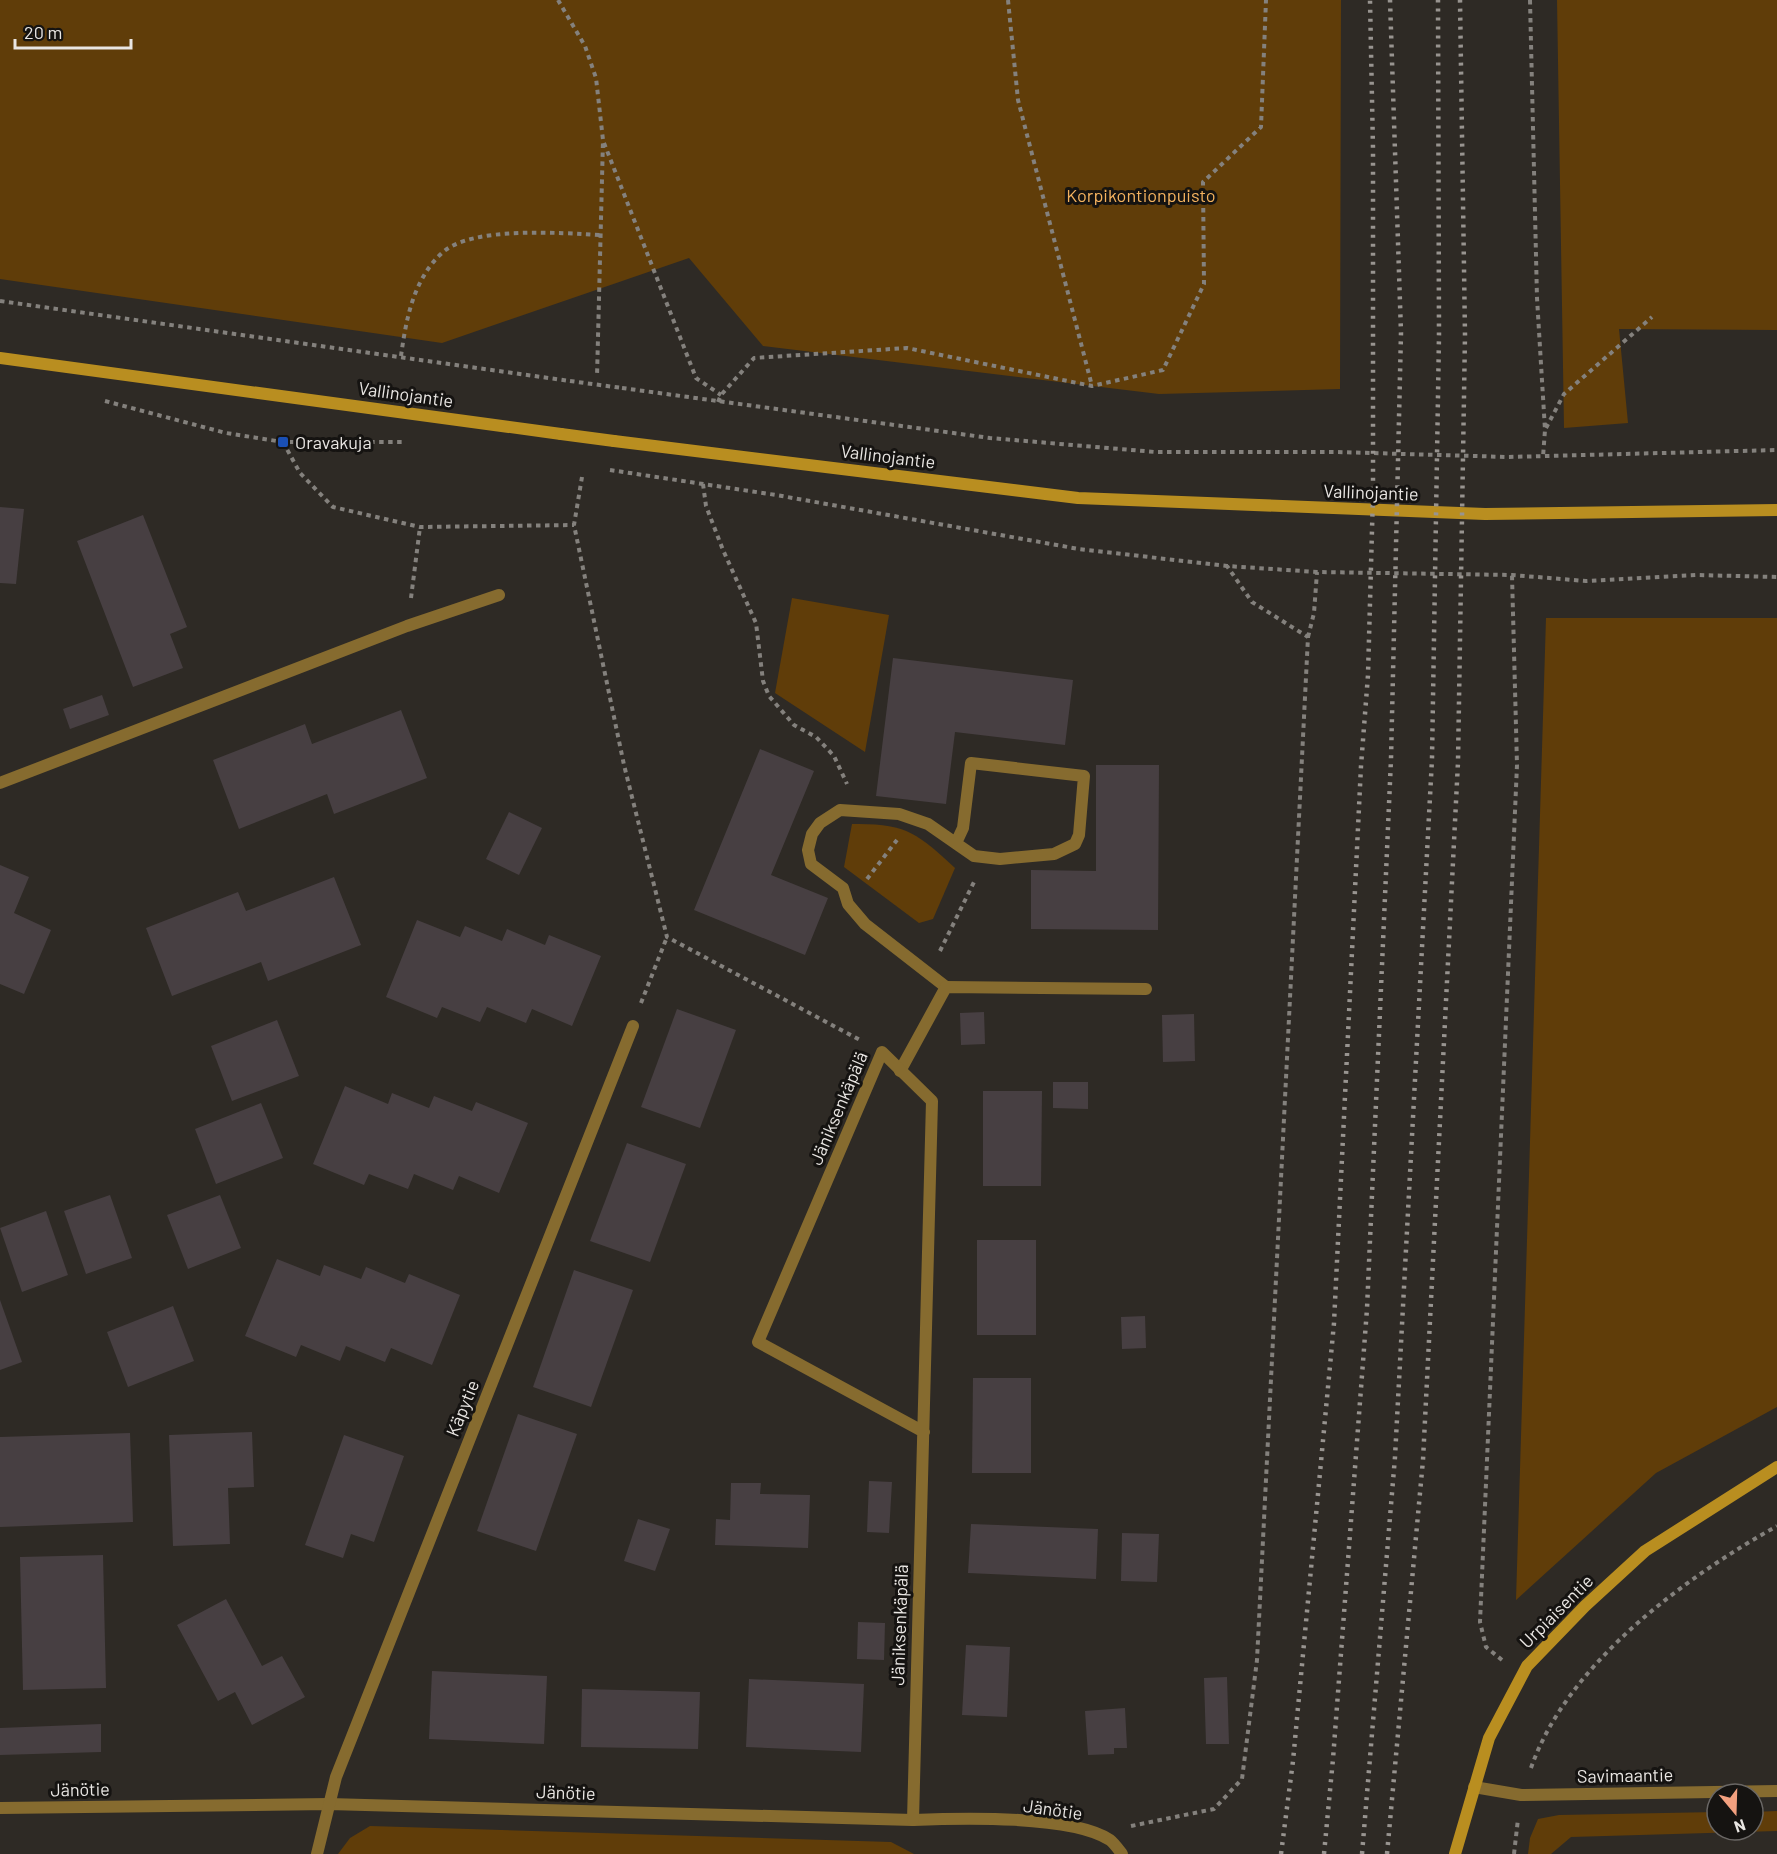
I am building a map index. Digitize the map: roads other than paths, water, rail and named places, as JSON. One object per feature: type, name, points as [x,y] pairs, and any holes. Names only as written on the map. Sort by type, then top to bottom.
[{"type":"street","name":"Vallinojantie","points":[[0,358],[614,441],[1078,498],[1485,514],[1777,510]]},
{"type":"street","points":[[0,783],[407,626],[499,595]]},
{"type":"street","points":[[956,843],[963,828],[971,763],[1084,776],[1081,820],[1075,844],[1054,854],[1029,858],[974,856],[928,824],[899,814],[840,810],[820,823],[812,834],[808,850],[811,864],[843,888],[848,904],[865,924],[946,987],[1146,989]]},
{"type":"street","points":[[900,1071],[946,987]]},
{"type":"street","name":"Käpytie","points":[[317,1854],[336,1777],[633,1026]]},
{"type":"street","name":"Jäniksenkäpälä","points":[[913,1820],[916,1646],[924,1432],[932,1101],[882,1052],[758,1342],[924,1432]]},
{"type":"street","name":"Urpiaisentie","points":[[1455,1854],[1489,1738],[1527,1666],[1585,1606],[1645,1551],[1777,1467]]},
{"type":"street","name":"Savimaantie","points":[[1474,1788],[1521,1795],[1777,1791]]},
{"type":"street","name":"Jänötie","points":[[0,1808],[329,1804],[913,1820],[973,1818],[1073,1826],[1110,1840],[1122,1854]]},
{"type":"railway","points":[[1281,1854],[1293,1761],[1334,1323],[1361,766],[1368,675],[1373,494],[1373,149],[1370,0]]},
{"type":"railway","points":[[1324,1854],[1367,1309],[1391,759],[1401,333],[1390,0]]},
{"type":"railway","points":[[1362,1854],[1395,1457],[1432,759],[1439,335],[1438,0]]},
{"type":"railway","points":[[1387,1854],[1423,1460],[1458,762],[1465,335],[1460,0]]},
{"type":"place","name":"Oravakuja","points":[[283,442]]},
{"type":"park label","name":"Korpikontionpuisto","points":[[1141,195]]}]
